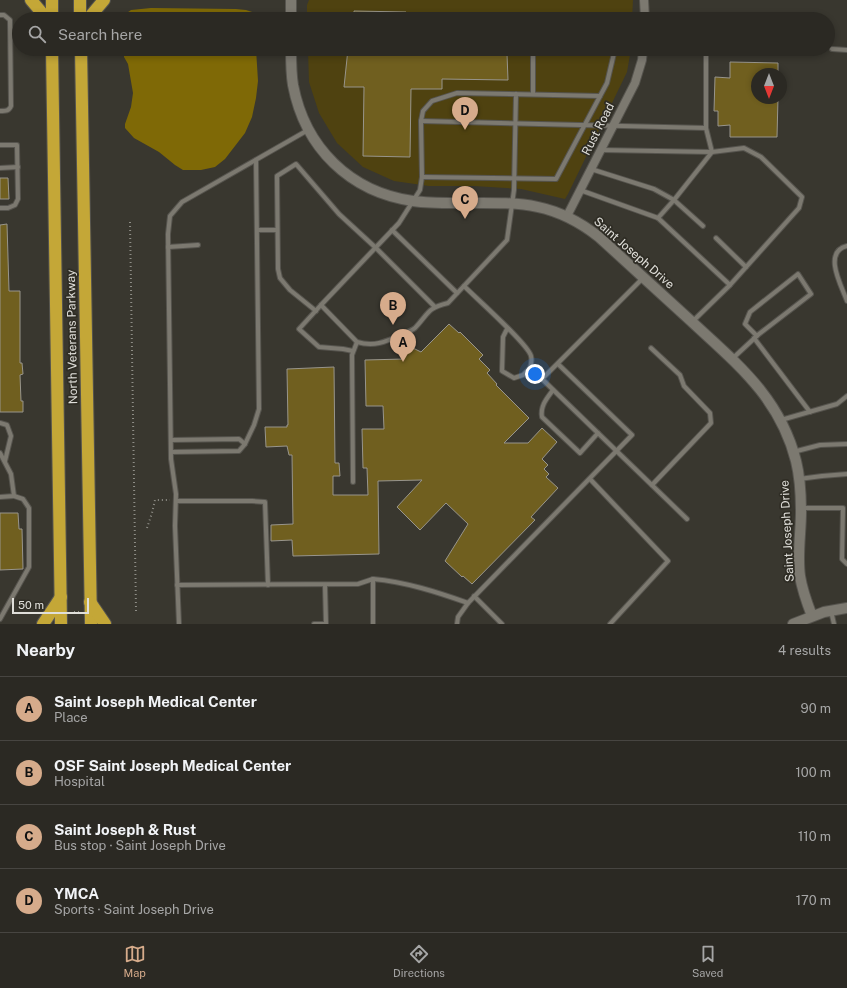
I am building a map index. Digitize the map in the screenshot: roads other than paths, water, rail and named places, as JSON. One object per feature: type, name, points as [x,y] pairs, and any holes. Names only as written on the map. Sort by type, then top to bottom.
[{"type":"highway","points":[[31,0],[41,12]]},
{"type":"highway","points":[[52,0],[52,12]]},
{"type":"highway","points":[[80,0],[80,12]]},
{"type":"highway","points":[[94,12],[104,0]]},
{"type":"highway","name":"North Veterans Parkway","points":[[52,56],[61,624]]},
{"type":"highway","name":"North Veterans Parkway","points":[[81,56],[91,624]]},
{"type":"highway","points":[[43,624],[61,597]]},
{"type":"highway","points":[[90,602],[105,624]]},
{"type":"street","points":[[291,0],[291,12]]},
{"type":"street","points":[[644,0],[645,12]]},
{"type":"street","name":"Saint Joseph Drive","points":[[291,56],[291,73],[294,90],[298,106],[308,130],[323,152],[344,173],[376,192],[414,202],[511,203],[539,206],[567,216],[585,226],[599,237],[732,359],[760,389],[781,421],[793,452],[801,508],[800,575],[804,594],[812,616]]},
{"type":"street","name":"Rust Road","points":[[567,216],[635,83],[642,56]]},
{"type":"street","points":[[793,624],[812,616],[847,608]]},
{"type":"lane","points":[[0,15],[8,17],[10,20],[12,106],[7,111],[0,112]]},
{"type":"lane","points":[[835,49],[847,50]]},
{"type":"lane","points":[[533,56],[533,94]]},
{"type":"lane","points":[[422,177],[556,179],[607,83],[613,56]]},
{"type":"lane","points":[[706,56],[706,128],[712,152]]},
{"type":"lane","points":[[353,351],[319,348],[299,329],[399,223],[414,202],[420,190],[422,177],[421,121],[423,111],[432,101],[457,92],[600,96]]},
{"type":"lane","points":[[321,305],[357,342],[363,344],[383,344],[414,329],[422,318],[435,307],[448,303],[507,240],[514,178],[516,94]]},
{"type":"lane","points":[[421,121],[706,128]]},
{"type":"lane","points":[[179,624],[174,526],[176,494],[171,452],[168,247],[170,216],[182,202],[308,130]]},
{"type":"lane","points":[[0,145],[17,145],[18,167],[18,199],[15,205],[8,208],[0,208]]},
{"type":"lane","points":[[601,150],[712,152],[744,148],[761,157],[802,197],[800,208],[730,285],[692,322]]},
{"type":"lane","points":[[658,218],[712,152]]},
{"type":"lane","points":[[171,452],[239,451],[245,444],[254,425],[259,409],[256,160]]},
{"type":"lane","points":[[316,311],[290,290],[280,278],[278,269],[277,176],[296,164],[339,214],[376,248],[435,307]]},
{"type":"lane","points":[[0,168],[18,167]]},
{"type":"lane","points":[[591,169],[654,189],[674,200],[703,226]]},
{"type":"lane","points":[[580,190],[658,218],[730,285]]},
{"type":"lane","points":[[257,230],[277,230]]},
{"type":"lane","points":[[392,230],[457,294]]},
{"type":"lane","points":[[716,238],[746,267]]},
{"type":"lane","points":[[168,247],[198,245]]},
{"type":"lane","points":[[847,246],[843,247],[836,255],[834,266],[847,301]]},
{"type":"lane","points":[[732,359],[755,337],[811,294],[798,274],[750,312],[745,324],[755,337],[810,412]]},
{"type":"lane","points":[[643,278],[542,379],[687,519]]},
{"type":"lane","points":[[464,286],[527,347],[532,357],[530,368],[523,375],[514,378],[502,370],[503,337],[507,329]]},
{"type":"lane","points":[[353,482],[352,355],[357,342]]},
{"type":"lane","points":[[651,348],[680,375],[684,386],[710,413],[711,423],[652,485]]},
{"type":"lane","points":[[456,624],[458,617],[474,596],[617,452],[632,435],[558,364]]},
{"type":"lane","points":[[553,390],[543,405],[541,411],[542,417],[580,453],[598,433]]},
{"type":"lane","points":[[781,421],[838,404],[847,396]]},
{"type":"lane","points":[[0,423],[7,425],[11,436],[4,462]]},
{"type":"lane","points":[[171,440],[239,439],[245,444]]},
{"type":"lane","points":[[793,452],[820,445],[847,444]]},
{"type":"lane","points":[[0,453],[11,474],[14,496]]},
{"type":"lane","points":[[798,479],[847,474]]},
{"type":"lane","points":[[590,479],[668,561],[610,624]]},
{"type":"lane","points":[[0,497],[14,496],[23,499],[28,508],[29,567],[0,619]]},
{"type":"lane","points":[[176,501],[265,502],[268,585]]},
{"type":"lane","points":[[801,508],[843,508],[842,559],[847,564]]},
{"type":"lane","points":[[177,585],[325,585],[358,584],[373,580],[388,581],[431,590],[468,603]]},
{"type":"lane","points":[[373,580],[373,624]]},
{"type":"lane","points":[[314,624],[326,624],[325,585]]},
{"type":"lane","points":[[474,596],[502,624]]},
{"type":"lane","points":[[831,611],[834,624]]},
{"type":"place","name":"YMCA","points":[[465,130]]},
{"type":"place","name":"Saint Joseph & Rust","points":[[465,219]]},
{"type":"place","name":"OSF Saint Joseph Medical Center","points":[[393,325]]},
{"type":"place","name":"Saint Joseph Medical Center","points":[[403,362]]}]
